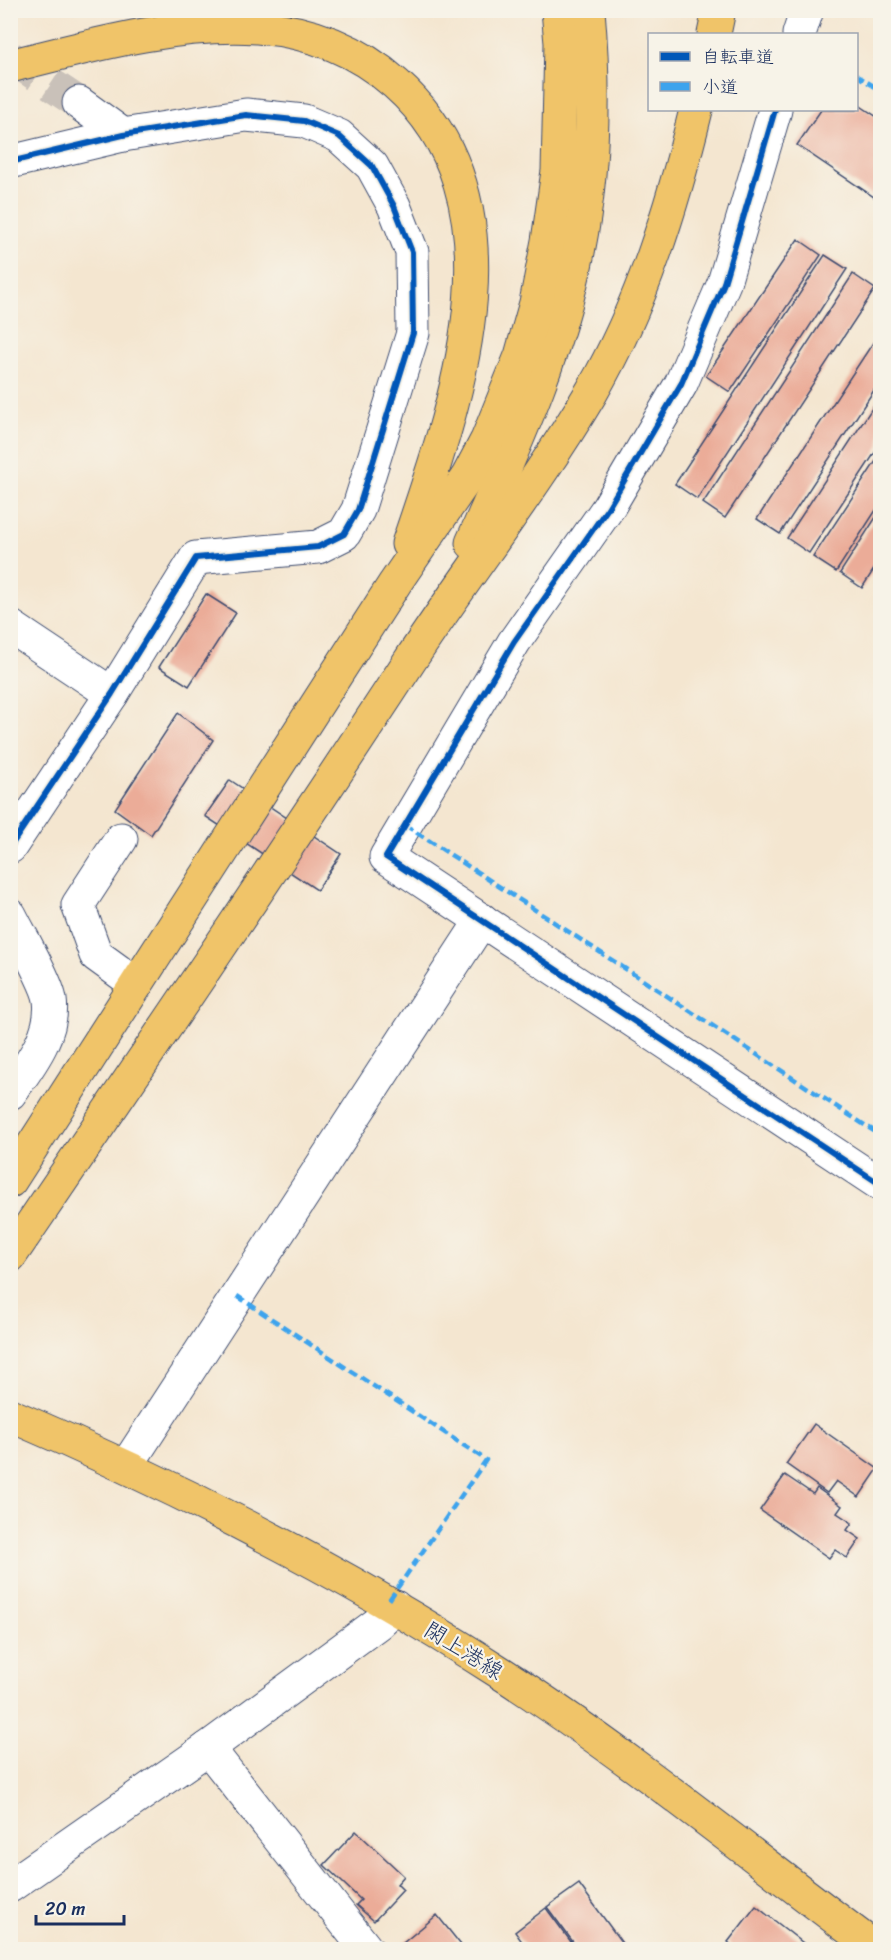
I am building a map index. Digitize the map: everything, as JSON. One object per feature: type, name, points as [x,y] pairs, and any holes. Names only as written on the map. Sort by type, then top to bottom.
[{"type":"main road","points":[[10,1181],[394,583],[468,476],[487,440],[521,356],[536,303],[558,171],[561,43],[558,10]]},
{"type":"main road","points":[[441,614],[518,438],[551,350],[578,252],[587,193],[591,126],[592,58],[588,10]]},
{"type":"main road","points":[[714,33],[719,10]]},
{"type":"main road","points":[[10,66],[136,37],[212,27],[257,27],[292,32],[344,47],[380,70],[413,99],[438,131],[456,171],[469,213],[472,259],[468,311],[463,357],[437,458],[394,583]]},
{"type":"main road","points":[[10,1256],[290,844],[441,614],[591,393],[624,329],[660,244],[696,111]]},
{"type":"main road","name":"閖上港線","points":[[10,1415],[127,1465],[395,1607],[503,1675],[614,1753],[878,1950]]},
{"type":"street","points":[[799,33],[807,10]]},
{"type":"street","points":[[79,103],[123,135]]},
{"type":"street","points":[[776,111],[724,283],[681,384],[608,508],[514,642],[386,857],[880,1184]]},
{"type":"street","points":[[10,162],[123,135],[246,115],[304,120],[339,136],[372,166],[394,206],[412,252],[413,333],[358,510],[344,534],[318,548],[196,558],[112,694],[10,847]]},
{"type":"street","points":[[10,626],[112,694]]},
{"type":"street","points":[[121,839],[78,904],[96,955],[136,984]]},
{"type":"street","points":[[10,915],[50,999],[48,1025],[38,1049],[10,1093]]},
{"type":"street","points":[[127,1465],[482,920]]},
{"type":"street","points":[[10,1886],[208,1748],[377,1624],[395,1607]]},
{"type":"street","points":[[208,1748],[367,1950]]},
{"type":"building","points":[[858,104],[880,119],[880,201],[797,145],[820,111],[858,111]]},
{"type":"building","points":[[798,239],[821,255],[730,392],[706,376]]},
{"type":"building","points":[[825,255],[847,269],[697,499],[675,484]]},
{"type":"building","points":[[853,274],[875,289],[725,518],[703,503]]},
{"type":"building","points":[[880,332],[880,381],[780,534],[757,519]]},
{"type":"building","points":[[880,396],[880,445],[809,553],[787,538]]},
{"type":"building","points":[[880,455],[880,504],[836,572],[813,557]]},
{"type":"building","points":[[880,511],[880,560],[862,588],[840,573]]},
{"type":"building","points":[[206,594],[236,613],[189,686],[159,667]]},
{"type":"building","points":[[178,713],[213,740],[151,835],[115,809]]},
{"type":"building","points":[[230,780],[341,854],[317,890],[205,816]]},
{"type":"building","points":[[814,1424],[878,1469],[859,1497],[836,1481],[827,1493],[786,1464]]},
{"type":"building","points":[[785,1475],[813,1494],[817,1488],[842,1506],[837,1513],[852,1523],[847,1530],[860,1539],[847,1558],[835,1550],[829,1558],[760,1510]]},
{"type":"building","points":[[356,1831],[404,1876],[397,1884],[403,1890],[374,1921],[356,1905],[361,1900],[324,1865]]},
{"type":"building","points":[[579,1884],[627,1950],[579,1950],[547,1907]]},
{"type":"building","points":[[756,1906],[812,1950],[737,1950],[728,1942]]},
{"type":"building","points":[[546,1908],[577,1950],[528,1950],[515,1932]]},
{"type":"building","points":[[437,1915],[465,1950],[398,1950],[397,1948]]},
{"type":"tunnel","points":[[10,57],[79,103]]},
{"type":"marked path","points":[[858,76],[880,90]]},
{"type":"marked path","points":[[405,825],[880,1135]]},
{"type":"marked path","points":[[237,1296],[486,1460],[387,1603]]},
{"type":"cycle path","points":[[775,111],[724,283],[681,384],[608,508],[514,642],[386,857],[880,1184]]},
{"type":"cycle path","points":[[10,162],[123,135],[246,115],[304,121],[339,136],[372,166],[394,206],[412,252],[413,333],[358,510],[344,534],[318,547],[196,558],[112,694],[10,847]]}]
